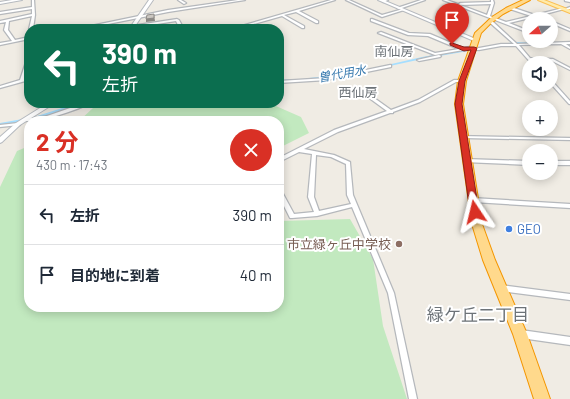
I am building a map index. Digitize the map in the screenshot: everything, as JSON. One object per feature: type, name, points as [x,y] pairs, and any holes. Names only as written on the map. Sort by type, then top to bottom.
[{"type":"highway","points":[[528,0],[491,19],[483,27],[472,47],[462,81],[459,104],[466,161],[477,224],[489,260],[520,334],[542,399]]},
{"type":"main road","points":[[540,0],[568,10]]},
{"type":"main road","points":[[543,0],[568,10]]},
{"type":"street","points":[[0,3],[20,0]]},
{"type":"street","points":[[32,24],[34,15],[33,0]]},
{"type":"street","points":[[135,24],[150,0]]},
{"type":"street","points":[[180,0],[185,3]]},
{"type":"street","points":[[211,0],[215,4]]},
{"type":"street","points":[[103,24],[244,0]]},
{"type":"street","points":[[252,24],[334,0]]},
{"type":"street","points":[[348,0],[382,16],[418,1],[424,0]]},
{"type":"street","points":[[384,0],[472,47]]},
{"type":"street","points":[[444,0],[491,19],[522,29]]},
{"type":"street","points":[[566,0],[570,1]]},
{"type":"street","points":[[455,4],[492,2],[491,19],[527,56]]},
{"type":"street","points":[[0,13],[33,8]]},
{"type":"street","points":[[511,8],[524,12]]},
{"type":"street","points":[[557,12],[568,10]]},
{"type":"street","points":[[297,12],[317,22]]},
{"type":"street","points":[[0,22],[34,15]]},
{"type":"street","points":[[283,16],[303,27]]},
{"type":"street","points":[[506,23],[522,19]]},
{"type":"street","points":[[8,20],[6,30],[14,41]]},
{"type":"street","points":[[150,24],[177,20],[179,24]]},
{"type":"street","points":[[372,20],[409,34],[429,35],[472,47]]},
{"type":"street","points":[[558,25],[570,30]]},
{"type":"street","points":[[380,33],[436,54],[472,47],[522,44]]},
{"type":"street","points":[[0,44],[24,39]]},
{"type":"street","points":[[558,42],[570,43]]},
{"type":"street","points":[[558,42],[570,48]]},
{"type":"street","points":[[419,60],[466,51],[472,47]]},
{"type":"street","points":[[558,63],[570,69]]},
{"type":"street","points":[[284,82],[327,79],[390,66]]},
{"type":"street","points":[[0,88],[22,81],[24,74]]},
{"type":"street","points":[[284,158],[336,131],[419,101],[455,81],[462,81]]},
{"type":"street","points":[[558,90],[570,103]]},
{"type":"street","points":[[362,91],[391,112]]},
{"type":"street","points":[[564,96],[570,96]]},
{"type":"street","points":[[31,116],[44,108]]},
{"type":"street","points":[[46,116],[73,108]]},
{"type":"street","points":[[0,141],[24,120]]},
{"type":"street","points":[[0,126],[18,124]]},
{"type":"street","points":[[463,137],[570,139]]},
{"type":"street","points":[[299,150],[332,156],[348,163],[350,195],[391,292],[413,399]]},
{"type":"street","points":[[314,153],[312,197],[317,214]]},
{"type":"street","points":[[466,161],[522,163]]},
{"type":"street","points":[[558,163],[570,163]]},
{"type":"street","points":[[473,200],[570,206]]},
{"type":"street","points":[[284,201],[292,216],[317,214],[354,205]]},
{"type":"street","points":[[500,288],[570,297]]},
{"type":"street","points":[[520,334],[570,341]]},
{"type":"green space","points":[[93,108],[280,108],[301,117],[309,133],[284,146],[284,116],[84,116]]},
{"type":"green space","points":[[24,148],[24,312],[284,312],[284,221],[350,219],[373,259],[383,326],[407,399],[0,399],[0,187],[17,151]]},
{"type":"building","points":[[154,14],[154,18],[146,19],[147,15]]},
{"type":"waterway","name":"曽代用水","points":[[99,24],[149,14]]},
{"type":"waterway","name":"曽代用水","points":[[0,45],[24,40]]},
{"type":"waterway","name":"曽代用水","points":[[500,45],[522,43]]},
{"type":"waterway","name":"曽代用水","points":[[376,68],[478,48]]},
{"type":"waterway","name":"曽代用水","points":[[309,79],[342,75]]},
{"type":"waterway","name":"曽代用水","points":[[284,81],[293,80]]},
{"type":"waterway","name":"曽代用水","points":[[41,116],[67,108]]},
{"type":"waterway","name":"曽代用水","points":[[0,125],[24,120]]},
{"type":"place","name":"GEO","points":[[509,229]]},
{"type":"place","name":"市立緑ヶ丘中学校","points":[[399,244]]},
{"type":"district","name":"南仙房","points":[[394,51]]},
{"type":"district","name":"西仙房","points":[[358,92]]},
{"type":"district","name":"緑ケ丘二丁目","points":[[478,315]]},
{"type":"route","points":[[452,44],[464,49],[474,48],[462,81],[459,104],[466,161],[475,212]]}]
